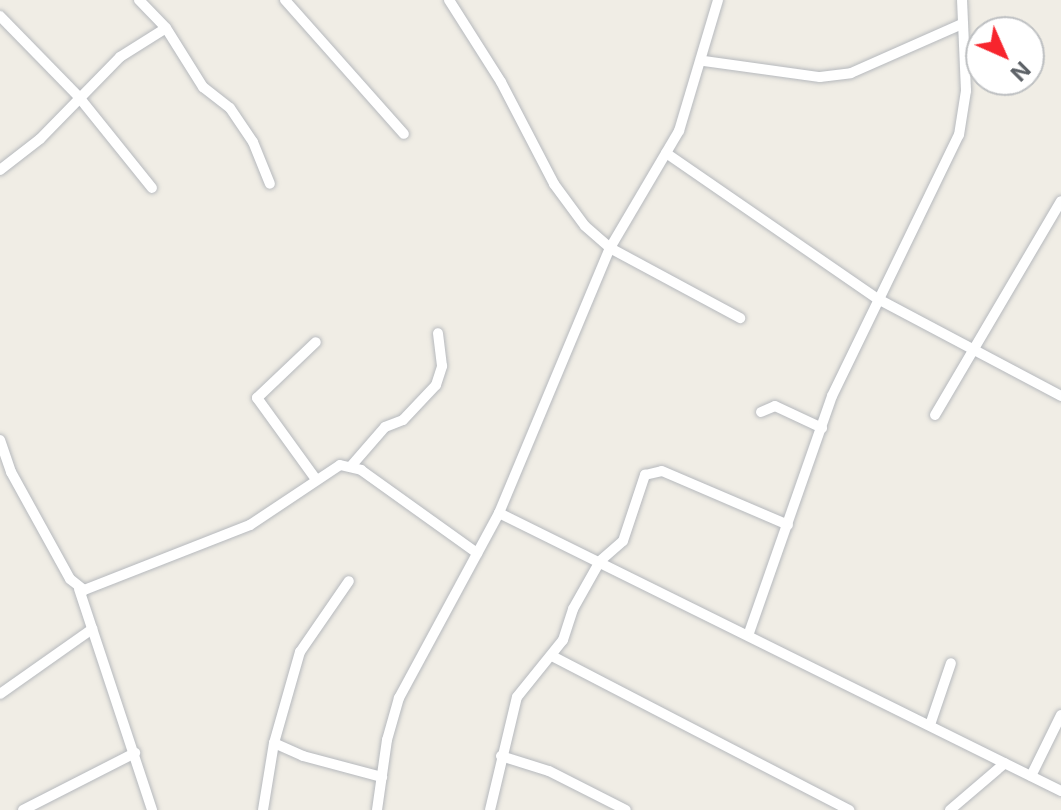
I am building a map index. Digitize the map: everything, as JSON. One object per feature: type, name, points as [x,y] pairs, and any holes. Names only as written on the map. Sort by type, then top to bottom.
[{"type":"street","points":[[139,0],[166,28],[203,87],[230,108],[253,142],[270,184]]},
{"type":"street","points":[[285,0],[404,134]]},
{"type":"street","points":[[449,0],[501,82],[554,184],[585,226],[610,248],[740,318]]},
{"type":"street","points":[[377,810],[399,698],[499,513],[610,248],[666,153],[704,61],[718,0]]},
{"type":"street","points":[[749,633],[822,428],[878,299],[959,135],[966,91],[962,0]]},
{"type":"street","points":[[0,16],[78,96],[152,188]]},
{"type":"street","points":[[704,61],[820,77],[851,73],[962,24]]},
{"type":"street","points":[[0,170],[40,139],[78,96],[120,57],[166,28]]},
{"type":"street","points":[[666,153],[878,299],[1061,396]]},
{"type":"street","points":[[935,415],[1061,201]]},
{"type":"street","points":[[79,589],[94,588],[250,525],[315,478],[352,465],[385,427],[403,420],[436,385],[442,366],[438,333]]},
{"type":"street","points":[[315,478],[257,398],[316,342]]},
{"type":"street","points":[[761,412],[775,406],[822,428]]},
{"type":"street","points":[[0,440],[11,472],[79,589],[152,810]]},
{"type":"street","points":[[352,465],[477,553]]},
{"type":"street","points":[[490,810],[517,697],[552,656],[600,561],[623,541],[639,483],[652,471],[662,471],[788,525]]},
{"type":"street","points":[[499,513],[931,722],[1061,791]]},
{"type":"street","points":[[263,810],[274,743],[300,652],[349,581]]},
{"type":"street","points":[[0,694],[92,629]]},
{"type":"street","points":[[552,656],[849,810]]},
{"type":"street","points":[[931,722],[951,663]]},
{"type":"street","points":[[1031,776],[1061,715]]},
{"type":"street","points":[[274,743],[303,756],[382,777]]},
{"type":"street","points":[[23,810],[135,753]]},
{"type":"street","points":[[501,756],[549,771],[626,810]]},
{"type":"street","points":[[950,810],[1005,763]]}]
